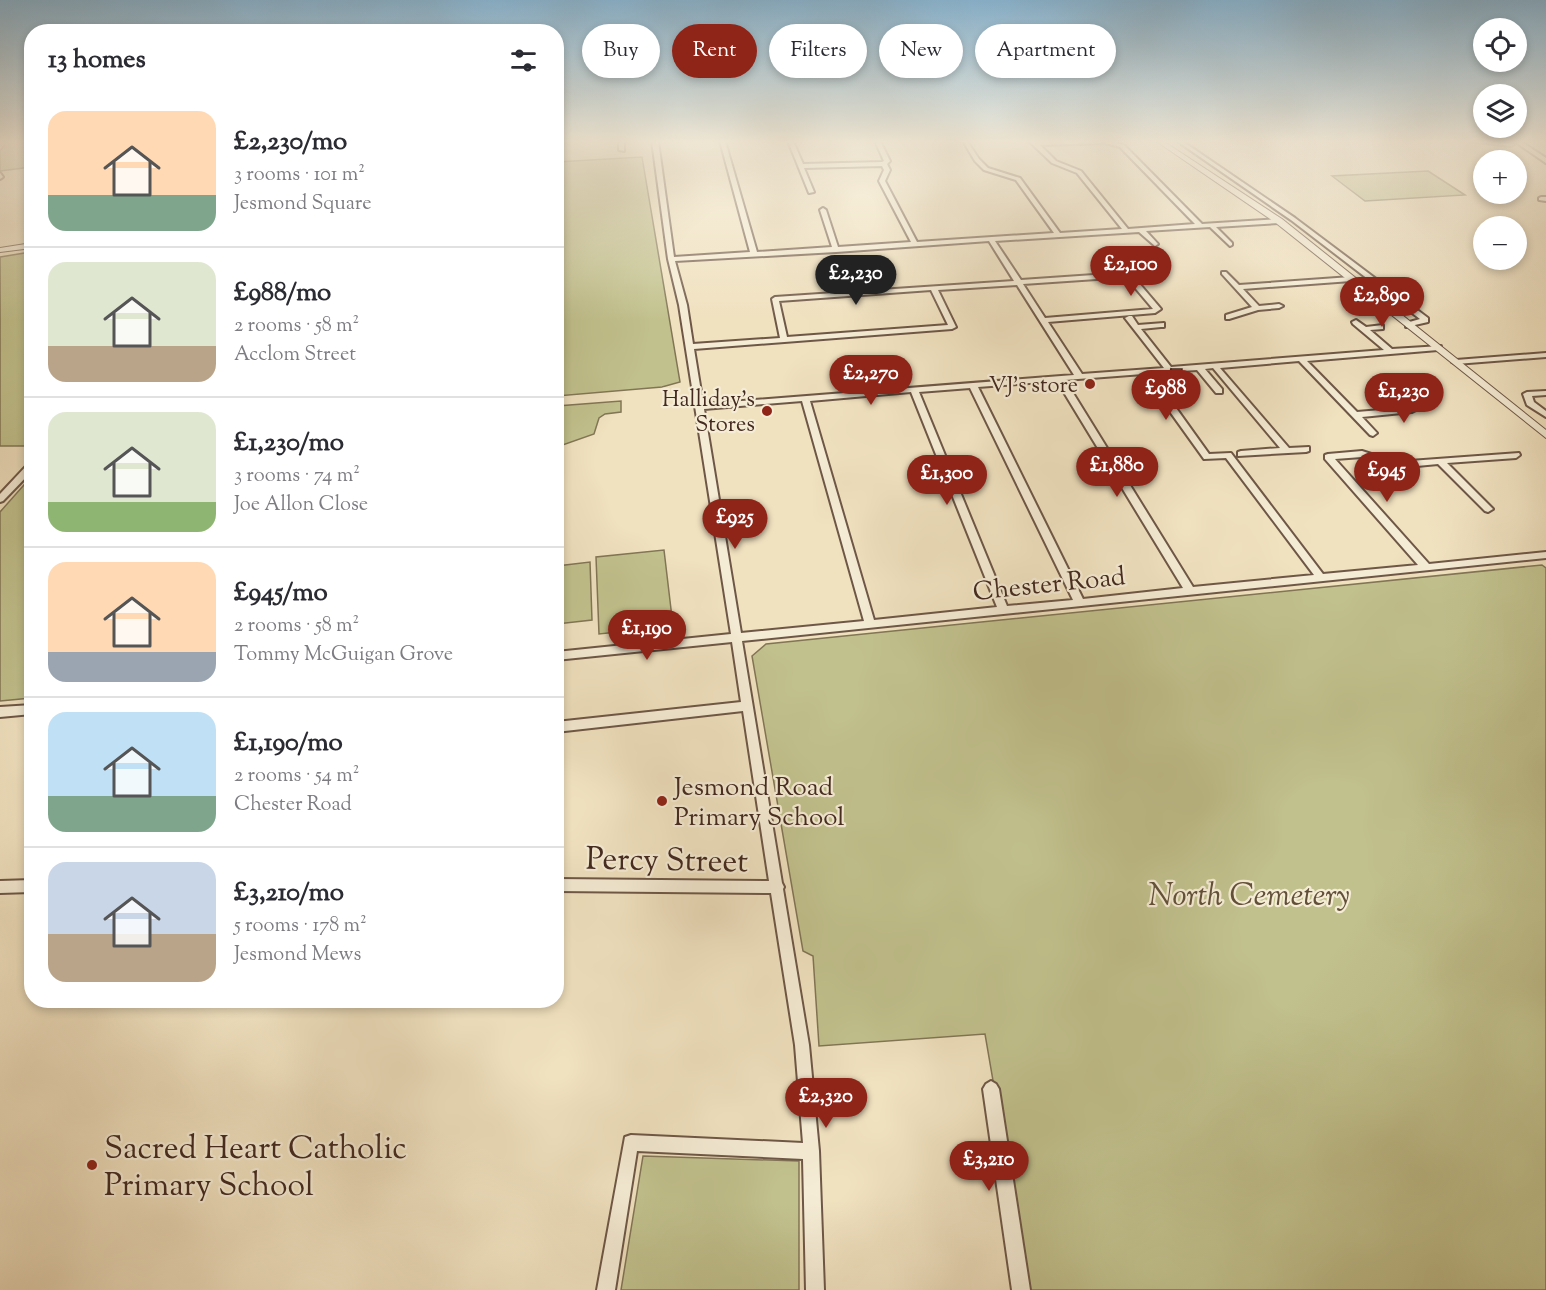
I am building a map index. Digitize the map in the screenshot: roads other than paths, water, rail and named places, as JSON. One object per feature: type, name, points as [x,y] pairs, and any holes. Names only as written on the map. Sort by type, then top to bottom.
[{"type":"street","points":[[663,201],[671,259],[683,305],[802,1045],[811,1151],[815,1290]]},
{"type":"street","points":[[739,201],[754,254]]},
{"type":"street","points":[[893,201],[915,244]]},
{"type":"street","points":[[1034,201],[1058,235]]},
{"type":"street","points":[[1102,201],[1127,231]]},
{"type":"street","points":[[1176,201],[1200,226]]},
{"type":"street","points":[[1249,201],[1279,221],[1546,435]]},
{"type":"street","points":[[1266,201],[1425,320],[1409,325]]},
{"type":"street","points":[[823,210],[836,250]]},
{"type":"street","points":[[671,259],[1279,221]]},
{"type":"street","points":[[1211,225],[1230,244]]},
{"type":"street","points":[[1142,230],[1155,244]]},
{"type":"street","points":[[991,239],[1079,376]]},
{"type":"street","points":[[0,250],[24,246]]},
{"type":"street","points":[[1042,320],[1155,311],[1157,309],[1119,263]]},
{"type":"street","points":[[1224,273],[1257,308]]},
{"type":"street","points":[[784,339],[775,299],[1128,275]]},
{"type":"street","points":[[1237,287],[1351,279]]},
{"type":"street","points":[[689,347],[952,327],[934,289]]},
{"type":"street","points":[[1229,317],[1257,308],[1279,306]]},
{"type":"street","points":[[1129,318],[1169,369]]},
{"type":"street","points":[[1356,322],[1391,352]]},
{"type":"street","points":[[1137,327],[1161,325]]},
{"type":"street","points":[[1364,329],[1380,327]]},
{"type":"street","points":[[699,406],[1438,348]]},
{"type":"street","points":[[1456,362],[1546,355]]},
{"type":"street","points":[[1301,359],[1373,434]]},
{"type":"street","points":[[1215,366],[1286,450]]},
{"type":"street","points":[[1199,367],[1219,391]]},
{"type":"street","points":[[1145,371],[1207,457],[1228,456],[1321,578]]},
{"type":"street","points":[[1059,377],[1190,591]]},
{"type":"street","points":[[973,385],[1080,603]]},
{"type":"street","points":[[914,389],[1004,611]]},
{"type":"street","points":[[1546,393],[1527,394],[1530,403],[1546,415]]},
{"type":"street","points":[[805,398],[870,624]]},
{"type":"street","points":[[1355,415],[1412,410],[1405,404]]},
{"type":"street","points":[[1240,454],[1306,449]]},
{"type":"street","points":[[1426,567],[1328,457],[1362,454],[1396,465],[1516,456]]},
{"type":"street","points":[[1441,463],[1488,509]]},
{"type":"street","points":[[0,499],[24,473]]},
{"type":"street","points":[[0,483],[15,483]]},
{"type":"street","name":"Chester Road","points":[[564,655],[1546,555]]},
{"type":"street","points":[[564,726],[747,706]]},
{"type":"street","points":[[0,712],[24,710]]},
{"type":"street","name":"Percy Street","points":[[564,885],[778,887]]},
{"type":"street","points":[[0,887],[24,886]]},
{"type":"street","points":[[991,1089],[1021,1290]]},
{"type":"street","points":[[606,1290],[631,1143],[811,1151]]},
{"type":"place","name":"VJ's store","points":[[1090,384]]},
{"type":"place","name":"Halliday's Stores","points":[[767,411]]},
{"type":"place","name":"Jesmond Road Primary School","points":[[662,801]]},
{"type":"place","name":"Sacred Heart Catholic Primary School","points":[[92,1165]]},
{"type":"park label","name":"North Cemetery","points":[[1249,894]]}]
